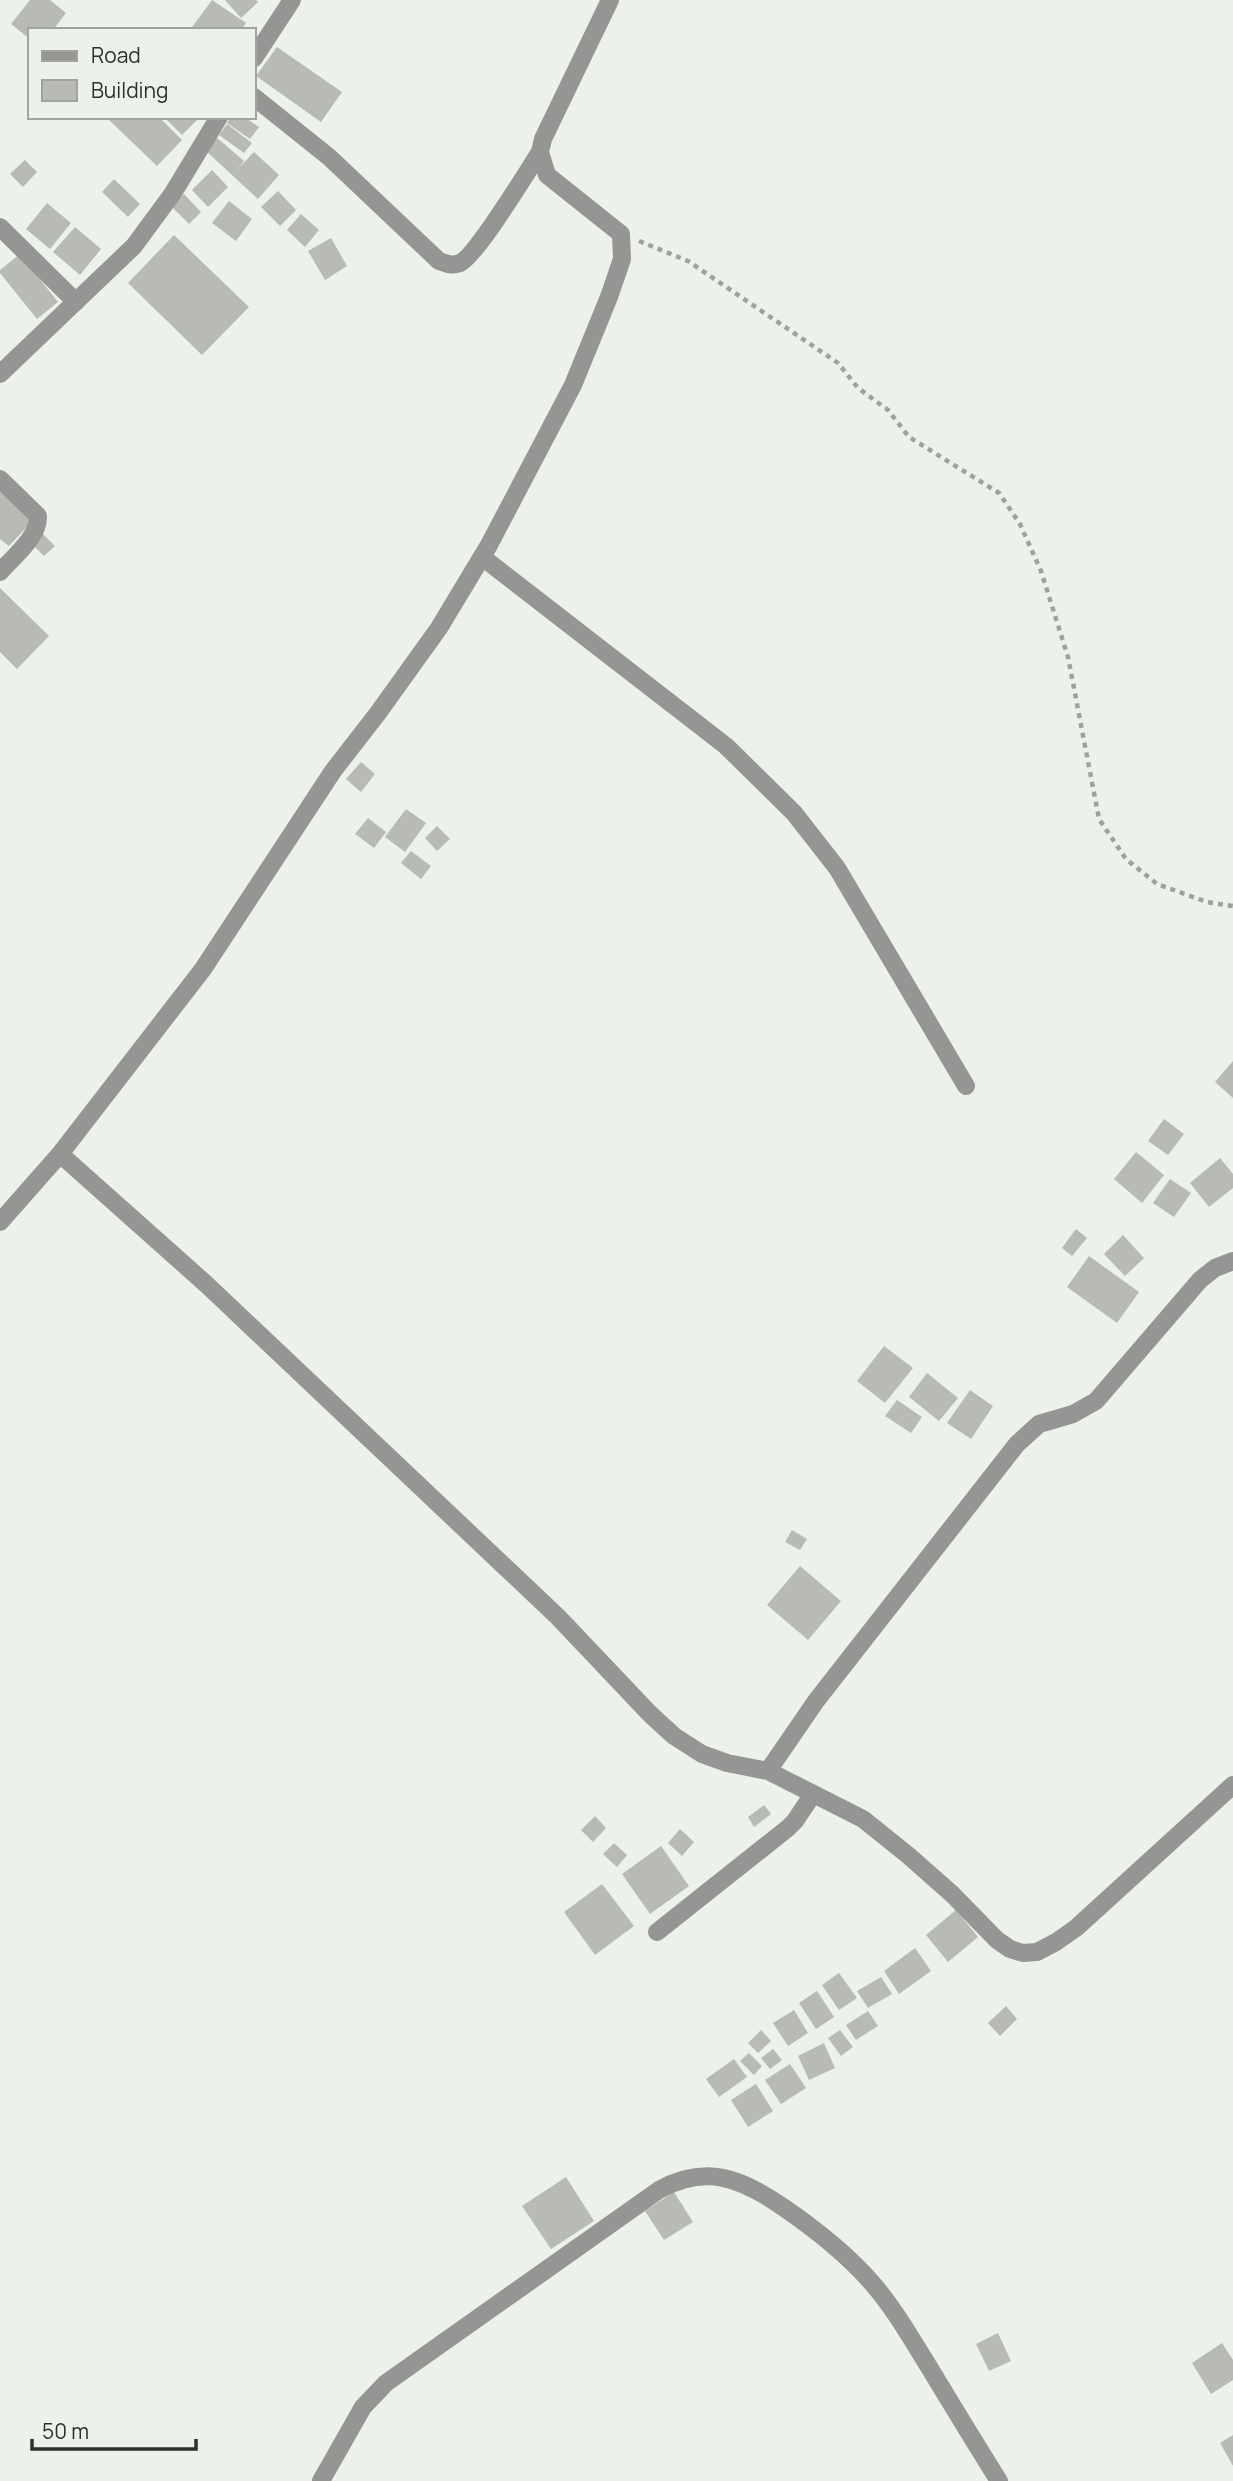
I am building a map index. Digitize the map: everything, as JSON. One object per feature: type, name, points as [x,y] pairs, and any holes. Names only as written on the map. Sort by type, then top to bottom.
[{"type":"street","points":[[256,55],[292,0]]},
{"type":"street","points":[[256,99],[329,158],[439,261],[450,265],[462,262],[477,247],[540,152],[543,139],[610,0]]},
{"type":"street","points":[[0,374],[134,246],[173,192],[218,119]]},
{"type":"street","points":[[0,1222],[60,1154],[203,970],[333,771],[439,628],[482,557],[573,384],[609,298],[622,259],[621,234],[547,174],[540,152]]},
{"type":"street","points":[[0,227],[76,302]]},
{"type":"street","points":[[0,479],[38,516],[33,534],[3,562]]},
{"type":"street","points":[[482,557],[726,746],[794,813],[837,867],[966,1086]]},
{"type":"street","points":[[60,1154],[206,1284],[558,1617],[674,1736],[702,1754],[727,1763],[768,1771],[863,1819],[953,1894],[997,1940],[1010,1949],[1023,1953],[1037,1952],[1076,1928],[1233,1785]]},
{"type":"street","points":[[768,1771],[816,1701],[1017,1444],[1039,1424],[1073,1414],[1096,1401],[1200,1280],[1214,1268],[1233,1261]]},
{"type":"street","points":[[657,1932],[788,1828],[813,1794]]},
{"type":"street","points":[[321,2481],[363,2407],[386,2383],[659,2190],[676,2180],[699,2175],[730,2180],[771,2199],[816,2230],[848,2257],[898,2317],[999,2481]]},
{"type":"path","points":[[621,234],[688,261],[838,363],[858,388],[888,410],[909,437],[999,493],[1020,524],[1041,571],[1053,608],[1068,657],[1099,819],[1126,859],[1157,884],[1207,902],[1233,906]]},
{"type":"building","points":[[30,0],[50,0],[66,13],[55,28],[28,28],[28,37],[11,24]]},
{"type":"building","points":[[212,0],[246,23],[242,28],[191,28]]},
{"type":"building","points":[[225,0],[256,0],[258,2],[241,18]]},
{"type":"building","points":[[277,47],[342,92],[321,122],[256,76]]},
{"type":"building","points":[[108,119],[161,119],[182,140],[157,166]]},
{"type":"building","points":[[166,119],[198,119],[182,135]]},
{"type":"building","points":[[230,119],[247,119],[259,127],[250,139],[227,123]]},
{"type":"building","points":[[227,124],[252,143],[244,153],[219,135]]},
{"type":"building","points":[[216,137],[244,161],[237,170],[254,152],[279,175],[258,199],[205,150]]},
{"type":"building","points":[[25,160],[37,172],[23,187],[10,174]]},
{"type":"building","points":[[212,170],[228,187],[208,207],[192,190]]},
{"type":"building","points":[[114,179],[140,204],[128,217],[102,192]]},
{"type":"building","points":[[278,191],[296,210],[280,226],[261,207]]},
{"type":"building","points":[[184,194],[201,212],[189,224],[172,207]]},
{"type":"building","points":[[229,201],[252,219],[236,241],[212,223]]},
{"type":"building","points":[[47,203],[71,223],[50,249],[26,229]]},
{"type":"building","points":[[301,214],[319,230],[305,247],[287,230]]},
{"type":"building","points":[[75,227],[101,249],[80,275],[53,252]]},
{"type":"building","points":[[174,235],[249,307],[202,355],[128,283]]},
{"type":"building","points":[[331,238],[347,266],[325,280],[308,251]]},
{"type":"building","points":[[20,254],[58,302],[37,319],[0,273],[0,270]]},
{"type":"building","points":[[0,484],[36,517],[9,546],[0,539]]},
{"type":"building","points":[[40,531],[55,546],[44,556],[30,542]]},
{"type":"building","points":[[0,588],[49,636],[17,669],[0,652]]},
{"type":"building","points":[[361,762],[375,774],[361,792],[346,779]]},
{"type":"building","points":[[406,809],[426,823],[405,852],[385,837]]},
{"type":"building","points":[[368,818],[386,832],[374,848],[355,834]]},
{"type":"building","points":[[437,826],[450,839],[437,851],[425,838]]},
{"type":"building","points":[[411,851],[431,866],[421,879],[401,863]]},
{"type":"building","points":[[1233,1061],[1233,1098],[1215,1082]]},
{"type":"building","points":[[1164,1119],[1184,1134],[1168,1155],[1148,1141]]},
{"type":"building","points":[[1136,1152],[1164,1175],[1142,1203],[1114,1179]]},
{"type":"building","points":[[1220,1158],[1233,1174],[1233,1188],[1209,1207],[1190,1183]]},
{"type":"building","points":[[1170,1179],[1191,1193],[1174,1217],[1153,1203]]},
{"type":"building","points":[[1076,1229],[1087,1238],[1072,1256],[1062,1248]]},
{"type":"building","points":[[1123,1235],[1144,1258],[1125,1276],[1104,1254]]},
{"type":"building","points":[[1089,1256],[1139,1292],[1117,1323],[1067,1287]]},
{"type":"building","points":[[884,1346],[913,1368],[885,1403],[857,1381]]},
{"type":"building","points":[[927,1373],[958,1398],[939,1421],[909,1397]]},
{"type":"building","points":[[970,1390],[993,1406],[971,1439],[947,1423]]},
{"type":"building","points":[[897,1400],[922,1417],[911,1433],[885,1416]]},
{"type":"building","points":[[792,1530],[807,1539],[800,1550],[785,1542]]},
{"type":"building","points":[[800,1566],[841,1601],[808,1640],[767,1605]]},
{"type":"building","points":[[764,1805],[771,1814],[754,1827],[748,1817]]},
{"type":"building","points":[[595,1816],[606,1828],[593,1842],[581,1830]]},
{"type":"building","points":[[680,1829],[694,1842],[682,1856],[668,1843]]},
{"type":"building","points":[[614,1843],[627,1855],[617,1867],[603,1854]]},
{"type":"building","points":[[661,1846],[689,1886],[650,1914],[622,1874]]},
{"type":"building","points":[[602,1884],[634,1926],[595,1955],[564,1912]]},
{"type":"building","points":[[956,1910],[978,1937],[948,1962],[926,1935]]},
{"type":"building","points":[[915,1948],[931,1971],[899,1994],[884,1971]]},
{"type":"building","points":[[839,1973],[857,1998],[839,2010],[822,1985]]},
{"type":"building","points":[[881,1977],[892,1994],[868,2008],[857,1991]]},
{"type":"building","points":[[817,1991],[834,2017],[816,2029],[799,2003]]},
{"type":"building","points":[[1006,2006],[1017,2019],[1000,2036],[988,2023]]},
{"type":"building","points":[[794,2010],[808,2033],[788,2046],[773,2023]]},
{"type":"building","points":[[868,2011],[878,2026],[856,2040],[846,2025]]},
{"type":"building","points":[[761,2030],[771,2041],[758,2053],[748,2043]]},
{"type":"building","points":[[840,2030],[853,2047],[841,2056],[828,2038]]},
{"type":"building","points":[[824,2043],[835,2068],[809,2080],[798,2056]]},
{"type":"building","points":[[773,2049],[782,2060],[770,2069],[761,2058]]},
{"type":"building","points":[[749,2053],[762,2066],[754,2075],[740,2061]]},
{"type":"building","points":[[734,2059],[747,2077],[719,2097],[706,2079]]},
{"type":"building","points":[[790,2064],[806,2088],[781,2104],[765,2080]]},
{"type":"building","points":[[756,2084],[773,2111],[748,2127],[731,2100]]},
{"type":"building","points":[[566,2177],[594,2221],[551,2249],[522,2206]]},
{"type":"building","points":[[674,2192],[693,2222],[664,2240],[645,2211]]},
{"type":"building","points":[[998,2333],[1011,2361],[989,2371],[976,2344]]},
{"type":"building","points":[[1222,2343],[1233,2360],[1233,2380],[1211,2394],[1192,2363]]},
{"type":"building","points":[[1233,2435],[1233,2466],[1220,2443]]}]
